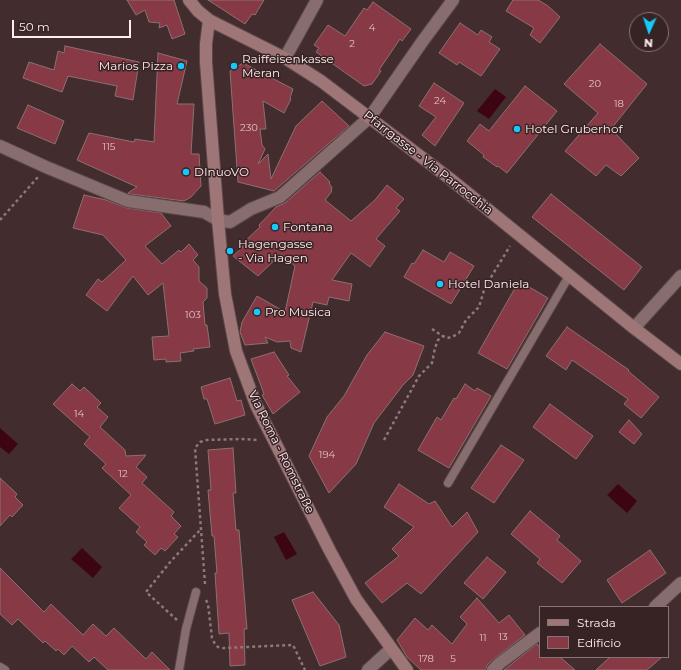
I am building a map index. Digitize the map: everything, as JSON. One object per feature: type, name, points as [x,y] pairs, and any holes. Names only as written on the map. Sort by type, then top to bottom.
[{"type":"street","name":"Pfarrgasse - Via Parrocchia","points":[[190,0],[198,11],[209,20],[285,58],[322,81],[449,178],[569,276],[681,364]]},
{"type":"street","points":[[285,58],[317,0]]},
{"type":"street","points":[[0,146],[128,201],[204,212],[218,220],[230,222],[251,209],[280,197],[370,118],[453,0]]},
{"type":"street","name":"Via Roma - Romstraße","points":[[209,20],[206,44],[206,62],[218,220],[225,294],[236,351],[256,405],[330,551],[356,599],[407,670]]},
{"type":"street","points":[[634,328],[681,276]]},
{"type":"street","points":[[655,606],[681,584]]},
{"type":"street","points":[[493,670],[539,634]]},
{"type":"street","points":[[368,670],[391,649]]},
{"type":"lane","points":[[448,482],[569,276]]},
{"type":"lane","points":[[179,670],[186,629],[196,592]]},
{"type":"lane","points":[[0,667],[5,670]]},
{"type":"path","points":[[0,220],[46,167]]},
{"type":"path","points":[[432,329],[447,338],[455,336],[459,333],[466,320],[479,307],[485,287],[509,248]]},
{"type":"path","points":[[384,440],[419,376],[432,363],[438,340],[443,336]]},
{"type":"path","points":[[254,440],[207,440],[200,442],[195,448],[205,582],[204,595],[208,604],[212,638],[218,647],[223,648],[293,645],[305,670]]},
{"type":"path","points":[[186,629],[146,592],[171,561],[201,529]]},
{"type":"path","points":[[196,592],[204,595]]},
{"type":"shaded area","points":[[495,89],[506,97],[489,119],[477,111]]},
{"type":"shaded area","points":[[0,428],[18,444],[9,454],[0,447]]},
{"type":"shaded area","points":[[618,484],[637,501],[627,513],[607,495]]},
{"type":"shaded area","points":[[284,532],[297,554],[286,560],[274,537]]},
{"type":"shaded area","points":[[82,548],[102,567],[93,578],[71,559]]},
{"type":"building","points":[[127,0],[174,0],[185,34],[172,39],[167,25],[159,28],[160,23],[149,22],[145,10],[136,15]]},
{"type":"building","points":[[208,0],[264,0],[255,15],[252,14],[245,24]]},
{"type":"building","points":[[513,0],[538,0],[548,6],[560,17],[540,43],[530,35],[534,28],[506,11]]},
{"type":"building","points":[[373,2],[411,29],[402,41],[400,39],[379,70],[381,71],[372,84],[364,86],[316,52],[319,48],[314,45],[328,25],[345,36],[364,8],[367,10]]},
{"type":"building","points":[[460,23],[478,35],[481,30],[492,37],[489,42],[500,49],[481,76],[459,62],[457,65],[439,53]]},
{"type":"building","points":[[600,44],[647,84],[611,129],[639,158],[621,176],[606,165],[596,176],[565,151],[598,113],[564,84]]},
{"type":"building","points":[[65,46],[139,62],[133,100],[115,96],[117,86],[68,76],[62,92],[23,78],[29,62],[54,70],[58,51],[64,53]]},
{"type":"building","points":[[158,53],[187,61],[177,104],[194,104],[191,154],[199,154],[201,186],[191,197],[184,201],[130,194],[128,193],[137,187],[77,160],[89,133],[134,142],[135,139],[154,142]]},
{"type":"building","points":[[243,63],[293,89],[291,99],[284,113],[263,101],[266,129],[260,129],[262,145],[265,149],[258,164],[268,154],[271,179],[296,126],[322,101],[349,126],[274,191],[238,182],[230,71]]},
{"type":"building","points":[[434,83],[464,103],[435,146],[422,135],[436,117],[419,106]]},
{"type":"building","name":"Hotel Gruberhof","points":[[525,86],[557,111],[507,173],[483,157],[484,155],[467,141],[480,124],[489,131]]},
{"type":"building","points":[[28,105],[64,121],[55,144],[17,128]]},
{"type":"building","points":[[320,172],[330,182],[329,183],[332,188],[332,191],[325,200],[351,221],[375,200],[387,185],[404,199],[396,208],[400,211],[376,239],[385,246],[370,267],[351,253],[332,280],[352,284],[349,301],[329,297],[327,305],[313,302],[301,352],[291,348],[290,341],[277,342],[265,337],[268,343],[245,345],[240,332],[242,322],[257,296],[285,312],[295,266],[281,254],[258,276],[233,256],[243,247],[241,245],[260,227],[259,225],[276,207],[285,203]]},
{"type":"building","points":[[551,194],[642,267],[624,290],[532,217]]},
{"type":"building","points":[[84,195],[106,200],[127,208],[161,213],[171,226],[145,246],[162,264],[179,250],[181,252],[189,244],[198,255],[193,260],[199,267],[199,281],[207,288],[207,298],[203,302],[205,325],[207,325],[210,347],[193,349],[194,351],[180,353],[181,361],[166,362],[166,359],[154,360],[152,337],[169,336],[163,283],[148,295],[133,276],[107,311],[86,295],[98,279],[102,282],[126,260],[103,235],[73,228]]},
{"type":"building","name":"Hotel Daniela","points":[[423,250],[444,262],[450,252],[474,266],[451,304],[404,277],[412,263],[414,264]]},
{"type":"building","points":[[519,281],[548,298],[507,369],[478,353]]},
{"type":"building","points":[[567,327],[629,370],[628,371],[659,397],[641,418],[624,404],[628,399],[572,360],[566,370],[546,356]]},
{"type":"building","points":[[385,332],[424,346],[413,375],[403,385],[374,423],[356,464],[329,493],[309,456],[327,417],[344,396],[367,355]]},
{"type":"building","points":[[274,352],[289,375],[287,376],[300,392],[273,414],[262,395],[264,394],[251,359]]},
{"type":"building","points":[[230,378],[237,401],[241,400],[245,415],[215,424],[207,399],[204,399],[201,387]]},
{"type":"building","points":[[72,384],[80,391],[84,387],[101,403],[97,407],[108,417],[100,427],[125,450],[126,456],[146,455],[136,467],[147,477],[142,483],[174,512],[171,516],[181,526],[174,534],[178,537],[165,551],[161,548],[155,555],[144,545],[147,542],[136,532],[140,527],[119,508],[131,495],[102,468],[106,464],[84,444],[90,437],[53,404]]},
{"type":"building","points":[[465,384],[475,391],[477,388],[491,396],[449,468],[418,450],[437,417],[441,420],[454,398],[456,399]]},
{"type":"building","points":[[550,404],[593,436],[576,459],[533,427]]},
{"type":"building","points":[[629,420],[642,434],[634,444],[619,432]]},
{"type":"building","points":[[501,445],[524,460],[494,503],[471,488]]},
{"type":"building","points":[[233,448],[236,493],[233,493],[236,530],[239,530],[247,629],[244,629],[245,665],[230,666],[229,633],[219,634],[215,573],[217,573],[208,490],[211,490],[208,450]]},
{"type":"building","points":[[0,478],[17,494],[15,497],[23,505],[12,517],[10,515],[0,526]]},
{"type":"building","points":[[399,484],[429,504],[435,501],[452,527],[467,512],[478,532],[421,594],[407,583],[382,603],[365,583],[399,556],[392,549],[414,527],[384,507]]},
{"type":"building","points":[[530,511],[560,536],[557,540],[581,561],[562,583],[537,563],[540,559],[511,534]]},
{"type":"building","points":[[650,550],[666,573],[622,603],[607,580]]},
{"type":"building","points":[[487,557],[506,572],[483,599],[464,583]]},
{"type":"building","points":[[0,568],[44,612],[51,604],[83,635],[93,624],[106,636],[114,628],[146,659],[152,652],[170,670],[108,670],[94,657],[89,662],[72,646],[64,655],[58,649],[56,651],[45,641],[43,643],[18,619],[12,625],[0,614]]},
{"type":"building","points":[[313,592],[339,625],[346,657],[320,666],[292,600]]},
{"type":"building","points":[[477,598],[499,623],[509,615],[525,635],[487,665],[486,670],[421,670],[407,657],[397,640],[415,618],[428,630],[432,625],[452,644],[467,624],[460,617]]},
{"type":"building","points":[[537,644],[539,647],[539,658],[561,658],[575,670],[504,670]]},
{"type":"building","points":[[609,658],[661,658],[647,670],[596,670]]},
{"type":"place","name":"Marios Pizza","points":[[181,66]]},
{"type":"place","name":"Raiffeisenkasse Meran","points":[[234,66]]},
{"type":"place","name":"Hotel Gruberhof","points":[[517,129]]},
{"type":"place","name":"DInuoVO","points":[[186,172]]},
{"type":"place","name":"Fontana","points":[[275,227]]},
{"type":"place","name":"Hagengasse - Via Hagen","points":[[230,251]]},
{"type":"place","name":"Hotel Daniela","points":[[440,284]]},
{"type":"place","name":"Pro Musica","points":[[257,312]]}]
